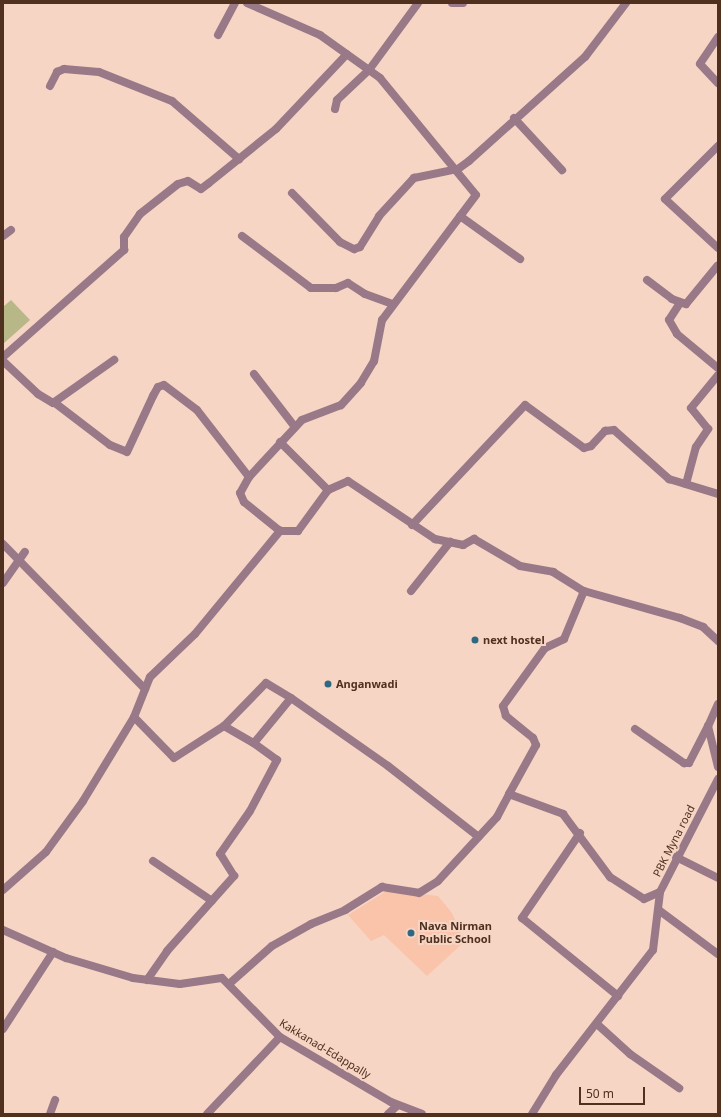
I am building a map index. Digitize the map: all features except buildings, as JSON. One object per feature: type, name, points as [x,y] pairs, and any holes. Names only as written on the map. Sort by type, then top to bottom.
[{"type":"street","points":[[218,34],[235,3]]},
{"type":"street","points":[[246,3],[290,20],[347,54],[369,70],[458,169],[476,195],[382,320],[374,361],[361,382],[341,405],[302,420],[280,442],[249,477],[240,493],[244,502],[280,531],[298,531],[328,490],[348,481],[435,539],[463,545],[474,539],[520,566],[553,572],[584,591],[680,618],[703,627],[718,640]]},
{"type":"street","points":[[335,109],[337,100],[369,70],[418,3]]},
{"type":"street","points":[[452,3],[463,3]]},
{"type":"street","points":[[292,194],[340,242],[354,249],[414,178],[458,169],[514,118],[585,57],[626,3]]},
{"type":"street","points":[[718,37],[700,64],[718,83]]},
{"type":"street","points":[[3,357],[124,250],[124,237],[140,214],[178,184],[188,181],[201,189],[276,129],[347,54]]},
{"type":"street","points":[[50,86],[57,72],[64,69],[99,72],[172,101],[239,159]]},
{"type":"street","points":[[514,118],[562,170]]},
{"type":"street","points":[[718,146],[666,199],[718,248]]},
{"type":"street","points":[[460,216],[520,259]]},
{"type":"street","points":[[3,236],[11,230]]},
{"type":"street","points":[[242,236],[311,288],[336,288],[348,283],[365,294],[393,304]]},
{"type":"street","points":[[647,280],[680,304],[686,304],[718,265]]},
{"type":"street","points":[[680,304],[669,320],[677,334],[718,368]]},
{"type":"street","points":[[55,403],[114,360]]},
{"type":"street","points":[[3,361],[38,394],[55,403],[110,445],[127,452],[158,387],[164,386],[197,410],[249,477]]},
{"type":"street","points":[[254,374],[295,427]]},
{"type":"street","points":[[686,484],[696,447],[708,429],[691,408],[718,375]]},
{"type":"street","points":[[412,525],[525,405],[584,448],[591,446],[605,431],[614,430],[669,479],[718,494]]},
{"type":"street","points":[[280,442],[328,490]]},
{"type":"street","points":[[3,890],[46,852],[83,801],[134,716],[154,672],[195,634],[280,531]]},
{"type":"street","points":[[411,591],[450,542]]},
{"type":"street","points":[[3,544],[145,689]]},
{"type":"street","points":[[3,582],[25,552]]},
{"type":"street","points":[[3,930],[53,952],[110,973],[180,984],[222,978],[229,984],[272,946],[311,924],[345,910],[382,887],[419,893],[438,881],[497,817],[536,745],[533,738],[506,716],[503,706],[545,648],[564,639],[584,591]]},
{"type":"street","points":[[134,716],[174,758],[224,726],[266,683],[291,698],[388,766],[479,837]]},
{"type":"street","points":[[254,743],[291,698]]},
{"type":"street","points":[[635,730],[684,763],[689,763],[718,704]]},
{"type":"street","points":[[147,980],[167,951],[234,876],[220,854],[250,811],[277,760],[254,743],[224,726]]},
{"type":"street","points":[[708,726],[718,767]]},
{"type":"street","name":"PBK Myna road","points":[[532,1114],[556,1075],[653,950],[660,911],[660,892],[676,857],[718,779]]},
{"type":"street","points":[[509,794],[563,814],[580,833],[610,877],[644,899],[660,892]]},
{"type":"street","points":[[580,833],[522,918],[618,996]]},
{"type":"street","points":[[676,857],[718,878]]},
{"type":"street","points":[[153,861],[212,900]]},
{"type":"street","points":[[660,911],[718,954]]},
{"type":"street","points":[[3,1029],[53,952]]},
{"type":"street","name":"Kakkanad-Edappally","points":[[229,984],[280,1037],[398,1105],[422,1114]]},
{"type":"street","points":[[597,1024],[636,1058],[679,1088]]},
{"type":"street","points":[[207,1114],[280,1037]]},
{"type":"street","points":[[50,1114],[55,1100]]},
{"type":"street","points":[[388,1114],[398,1105]]},
{"type":"shaded area","name":"Nava Nirman Public School","points":[[388,890],[438,896],[452,913],[464,942],[427,976],[384,935],[371,941],[348,915]]},
{"type":"green space","points":[[11,300],[30,320],[3,344],[3,307]]},
{"type":"place","name":"next hostel","points":[[475,640]]},
{"type":"place","name":"Anganwadi","points":[[328,684]]},
{"type":"place","name":"Nava Nirman Public School","points":[[411,933]]}]
